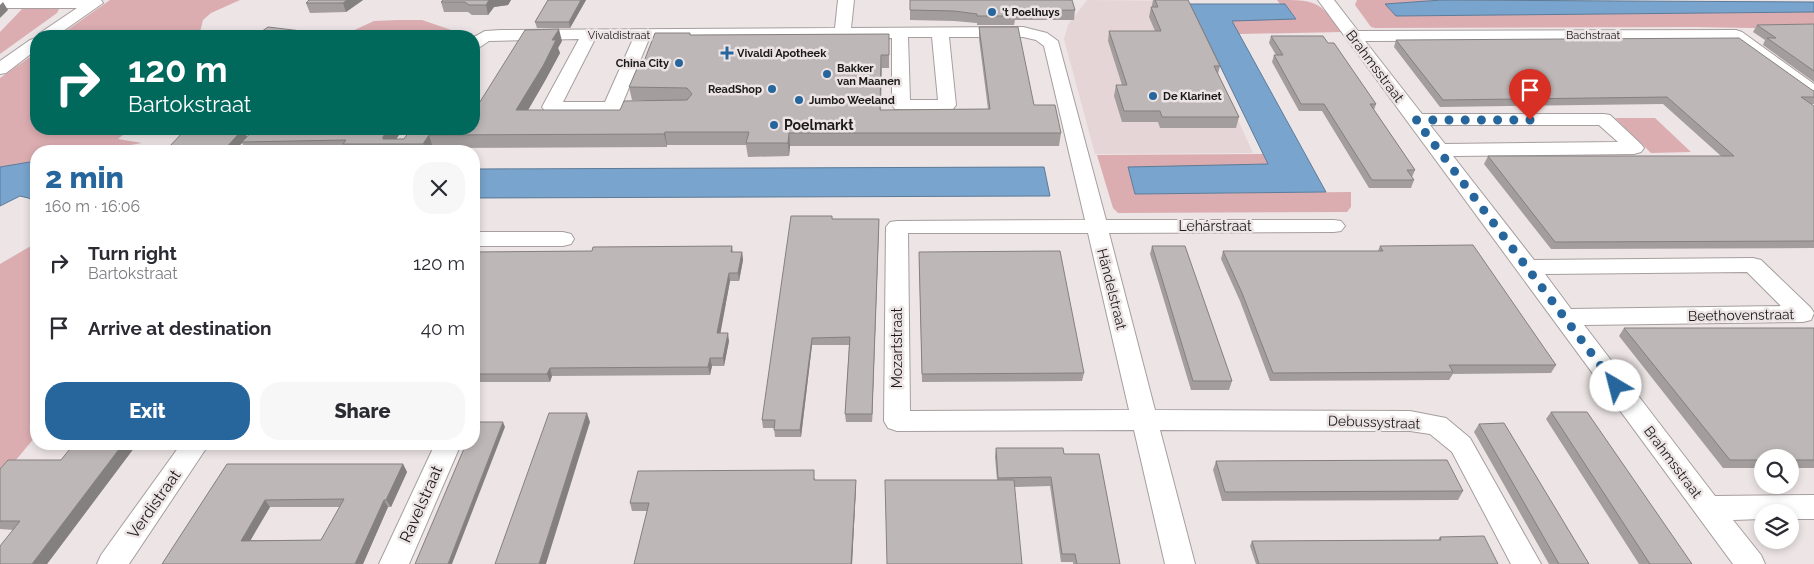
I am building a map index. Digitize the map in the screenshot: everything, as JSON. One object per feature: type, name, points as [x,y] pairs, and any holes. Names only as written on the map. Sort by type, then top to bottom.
[{"type":"street","points":[[843,33],[846,0]]},
{"type":"street","name":"Brahmsstraat","points":[[1326,0],[1750,564]]},
{"type":"street","points":[[0,3],[96,2]]},
{"type":"street","points":[[55,30],[96,2]]},
{"type":"street","points":[[900,33],[901,105],[947,105],[940,32]]},
{"type":"street","name":"Vivaldistraat","points":[[480,40],[589,35],[1023,32]]},
{"type":"street","name":"Händelstraat","points":[[1023,32],[1041,36],[1052,44],[1180,564]]},
{"type":"street","points":[[589,35],[551,107],[665,107]]},
{"type":"street","points":[[612,107],[643,35]]},
{"type":"street","name":"Bachstraat","points":[[1353,36],[1736,35],[1814,92]]},
{"type":"street","points":[[0,68],[30,47]]},
{"type":"street","points":[[1416,120],[1604,119],[1634,148],[1438,150]]},
{"type":"street","name":"Lehárstraat","points":[[1096,226],[1334,226]]},
{"type":"street","name":"Mozartstraat","points":[[1096,226],[897,227],[897,421],[1144,420]]},
{"type":"street","points":[[480,239],[563,239]]},
{"type":"street","name":"Beethovenstraat","points":[[1527,267],[1753,265],[1803,314],[1564,316]]},
{"type":"street","name":"Debussystraat","points":[[1144,420],[1410,421],[1438,425],[1460,445],[1526,564]]},
{"type":"street","name":"Verdistraat","points":[[112,564],[192,450]]},
{"type":"street","name":"Ravelstraat","points":[[394,564],[445,450]]},
{"type":"street","points":[[1708,508],[1814,507]]},
{"type":"shaded area","points":[[110,0],[240,0],[211,13],[203,20],[200,30],[68,30]]},
{"type":"shaded area","name":"De Klarinet","points":[[1087,0],[1184,1],[1253,153],[1095,154],[1064,39],[1068,25]]},
{"type":"shaded area","points":[[1277,0],[1300,0],[1315,4],[1327,14],[1342,32],[1239,34],[1232,20],[1296,18],[1285,4],[1280,4]]},
{"type":"shaded area","points":[[1357,0],[1442,0],[1385,4],[1396,16],[1814,12],[1814,29],[1695,27],[1375,28],[1371,27],[1355,5]]},
{"type":"shaded area","points":[[25,6],[60,7],[57,13],[33,30],[30,30],[30,32],[0,54],[0,32]]},
{"type":"shaded area","points":[[422,20],[451,30],[354,30],[374,21]]},
{"type":"shaded area","points":[[30,57],[30,135],[123,135],[118,139],[142,143],[130,145],[30,145],[30,162],[0,167],[0,78]]},
{"type":"shaded area","points":[[1615,118],[1655,118],[1691,152],[1651,153]]},
{"type":"shaded area","points":[[1263,154],[1269,165],[1128,168],[1135,194],[1351,192],[1351,207],[1347,212],[1118,213],[1113,208],[1097,155]]},
{"type":"shaded area","points":[[30,246],[30,443],[0,479],[0,264]]},
{"type":"water","points":[[1442,0],[1814,2],[1814,12],[1396,16],[1385,4]]},
{"type":"water","points":[[1190,4],[1285,4],[1296,19],[1232,21],[1326,192],[1135,194],[1128,167],[1268,164]]},
{"type":"water","points":[[30,162],[30,198],[20,196],[0,206],[0,167]]},
{"type":"water","points":[[1044,167],[1050,196],[480,198],[480,169]]},
{"type":"building","points":[[309,0],[347,0],[343,3],[306,3]]},
{"type":"building","points":[[443,0],[489,0],[486,5],[469,5],[465,2],[441,2]]},
{"type":"building","points":[[548,0],[581,0],[569,22],[535,22]]},
{"type":"building","points":[[910,0],[1072,0],[1075,10],[1014,11],[1015,16],[977,16],[977,14],[954,11],[910,10]]},
{"type":"building","points":[[1155,0],[1188,0],[1220,66],[1214,66],[1239,117],[1162,117],[1160,111],[1124,111],[1116,85],[1127,85],[1109,31],[1161,31],[1151,7],[1158,7]]},
{"type":"building","points":[[1814,24],[1814,71],[1767,38],[1776,38],[1757,25]]},
{"type":"building","points":[[268,27],[293,30],[264,30]]},
{"type":"building","points":[[979,27],[1018,27],[1034,105],[1055,105],[1061,133],[789,133],[788,143],[746,143],[749,132],[480,135],[480,102],[525,30],[559,29],[552,40],[556,40],[543,66],[516,110],[620,110],[624,101],[687,100],[692,94],[687,88],[629,87],[639,64],[643,64],[655,33],[690,33],[690,35],[889,34],[889,55],[881,55],[880,110],[990,109]]},
{"type":"building","points":[[1271,36],[1323,36],[1328,43],[1334,43],[1376,104],[1370,104],[1415,170],[1407,170],[1414,180],[1372,180],[1324,104],[1301,104],[1274,55],[1283,55]]},
{"type":"building","points":[[1739,38],[1814,91],[1814,97],[1801,97],[1814,106],[1814,241],[1555,242],[1488,156],[1734,156],[1667,97],[1443,100],[1396,40]]},
{"type":"building","points":[[180,135],[238,135],[229,145],[171,145]]},
{"type":"building","points":[[248,135],[384,135],[383,139],[404,139],[407,135],[429,135],[423,144],[343,144],[346,140],[242,142]]},
{"type":"building","points":[[791,216],[832,216],[832,219],[879,219],[872,414],[845,414],[850,337],[812,338],[800,430],[774,430],[775,420],[762,420]]},
{"type":"building","points":[[1473,245],[1556,365],[1449,365],[1453,372],[1273,373],[1242,293],[1223,251],[1383,251],[1380,246]]},
{"type":"building","points":[[732,246],[731,252],[742,252],[738,273],[729,273],[717,333],[728,333],[723,358],[710,358],[708,367],[550,368],[547,374],[480,374],[480,252],[592,251],[593,247]]},
{"type":"building","points":[[1152,246],[1185,246],[1232,381],[1193,381]]},
{"type":"building","points":[[1060,251],[1084,373],[922,374],[919,252]]},
{"type":"building","points":[[1624,328],[1814,328],[1814,460],[1799,460],[1799,449],[1754,449],[1754,460],[1730,460]]},
{"type":"building","points":[[1551,412],[1587,412],[1692,564],[1650,564]]},
{"type":"building","points":[[549,413],[587,413],[539,564],[495,564]]},
{"type":"building","points":[[480,422],[503,422],[448,564],[415,564],[463,450],[480,450]]},
{"type":"building","points":[[1504,423],[1589,564],[1559,564],[1479,424]]},
{"type":"building","points":[[996,448],[1063,448],[1064,454],[1099,454],[1120,564],[1077,564],[1075,554],[1062,554],[1051,477],[998,478]]},
{"type":"building","points":[[69,450],[118,450],[32,564],[0,564],[0,546],[20,521],[0,521],[0,469],[8,460],[61,460]]},
{"type":"building","points":[[1447,460],[1463,491],[1225,492],[1216,461]]},
{"type":"building","points":[[227,464],[403,464],[386,500],[384,500],[355,564],[162,564]],"holes":[[[344,499],[321,540],[241,541],[265,500]]]},
{"type":"building","points":[[814,470],[814,480],[856,480],[851,564],[634,564],[649,503],[630,503],[638,471]]},
{"type":"building","points":[[885,480],[1014,480],[1022,564],[887,564]]},
{"type":"building","points":[[1484,536],[1498,564],[1259,564],[1252,541],[1441,540],[1440,537]]},
{"type":"place","name":"'t Poelhuys","points":[[992,12]]},
{"type":"place","name":"Vivaldi Apotheek","points":[[727,53]]},
{"type":"place","name":"China City","points":[[679,63]]},
{"type":"place","name":"Bakker van Maanen","points":[[827,74]]},
{"type":"place","name":"ReadShop","points":[[772,89]]},
{"type":"place","name":"De Klarinet","points":[[1153,96]]},
{"type":"place","name":"Jumbo Weeland","points":[[799,100]]},
{"type":"place","name":"Poelmarkt","points":[[774,125]]},
{"type":"route","points":[[1530,120],[1416,120],[1616,386]]}]
